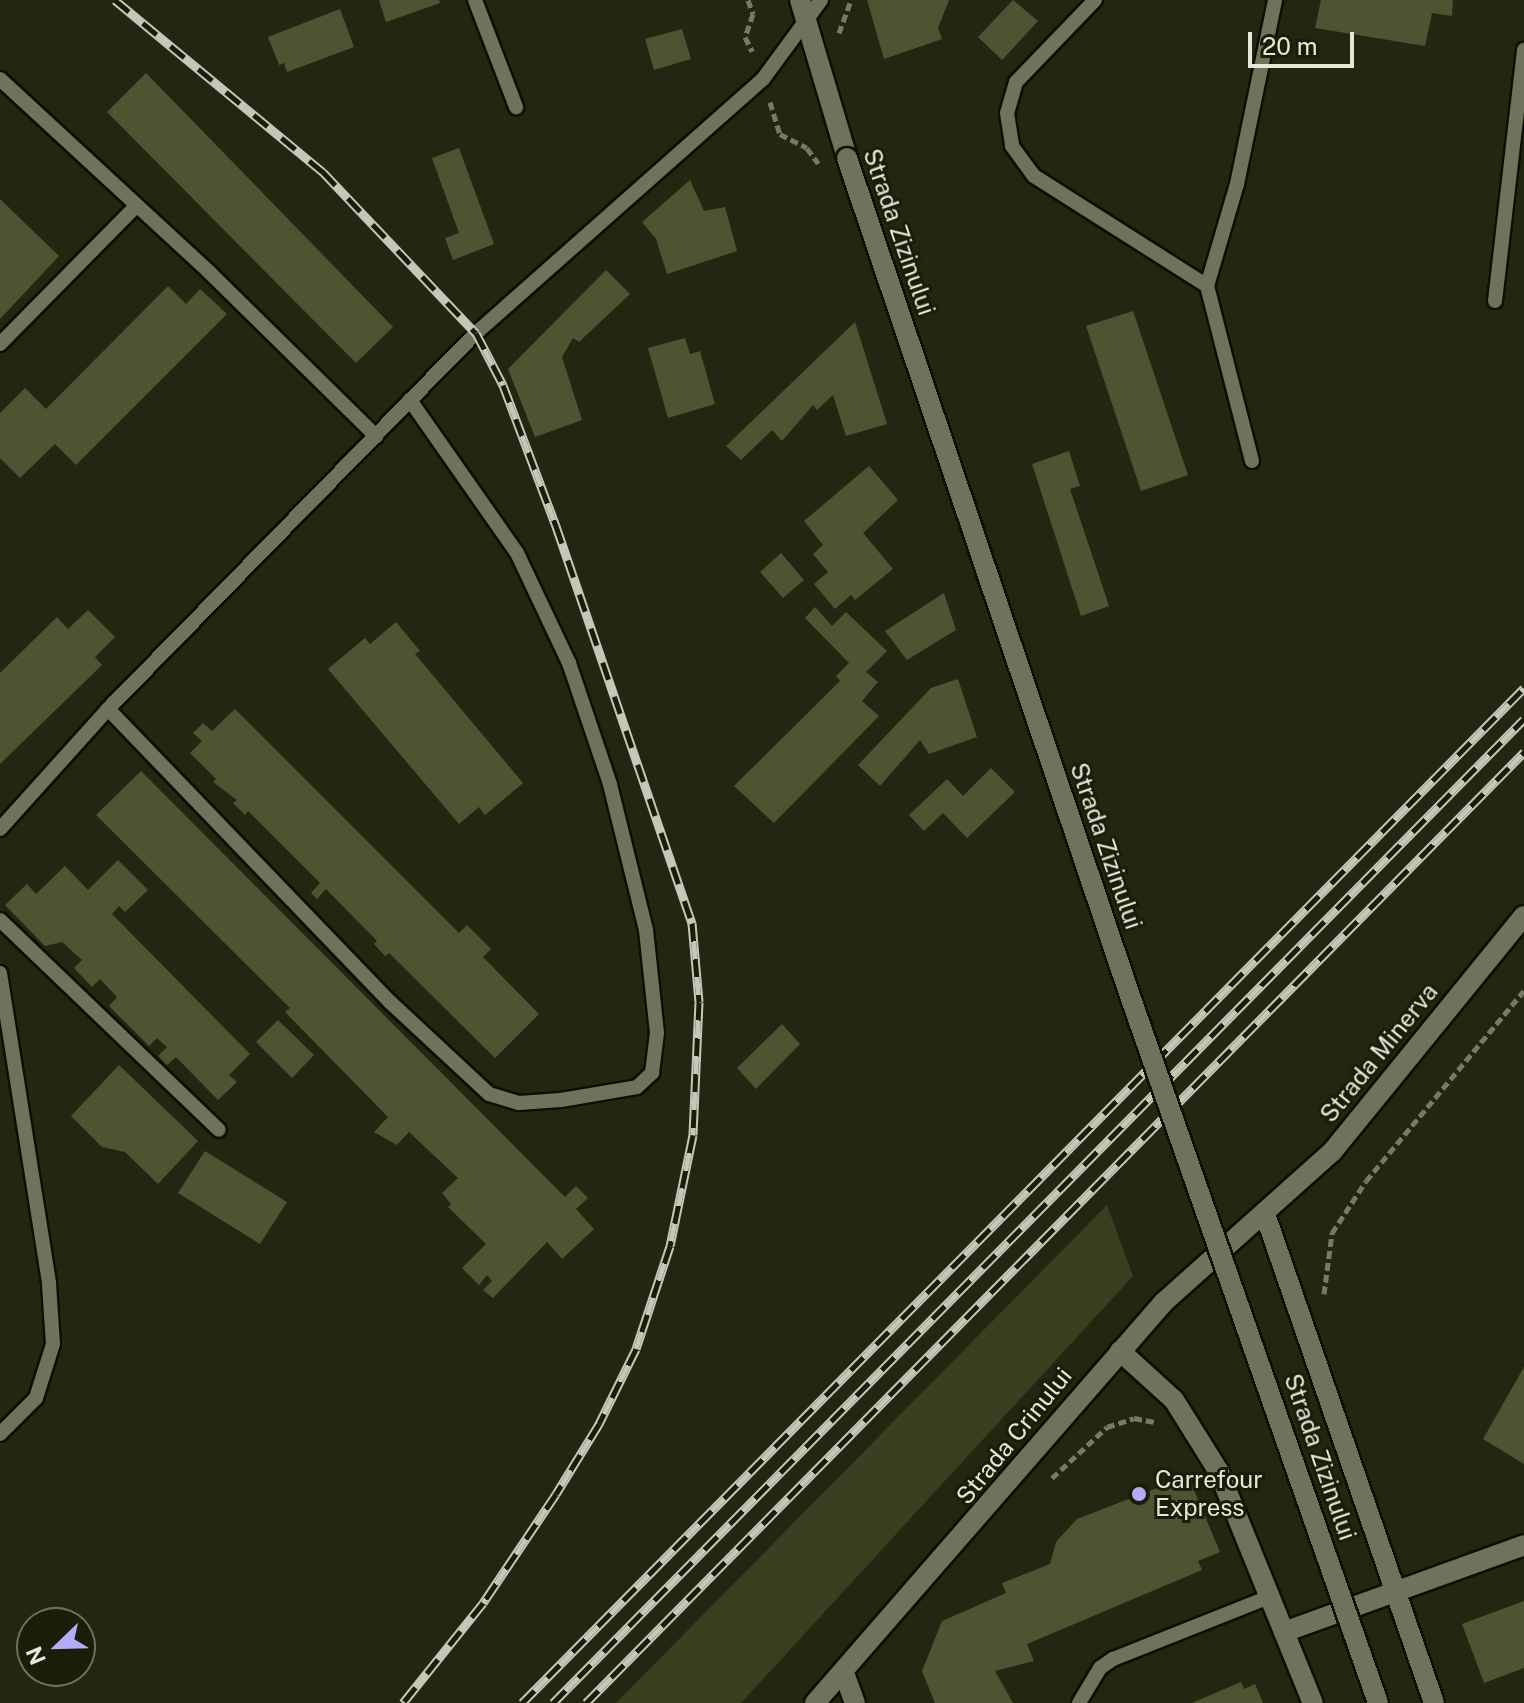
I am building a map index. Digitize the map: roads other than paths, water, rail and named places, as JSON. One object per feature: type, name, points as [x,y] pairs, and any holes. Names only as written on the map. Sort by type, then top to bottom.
[{"type":"street","name":"Strada Zizinului","points":[[800,0],[847,158],[1129,993],[1378,1703]]},
{"type":"street","name":"Strada Minerva","points":[[1265,1214],[1332,1152],[1524,916]]},
{"type":"street","name":"Strada Zizinului","points":[[1265,1214],[1393,1592],[1434,1703]]},
{"type":"street","name":"Strada Crinului","points":[[815,1703],[1164,1302],[1265,1214]]},
{"type":"street","points":[[1120,1351],[1174,1400],[1194,1427],[1219,1472],[1313,1703]]},
{"type":"street","points":[[1284,1632],[1524,1545]]},
{"type":"street","points":[[844,1673],[855,1703]]},
{"type":"lane","points":[[475,0],[516,107]]},
{"type":"lane","points":[[0,829],[108,709],[476,333],[763,79],[821,0]]},
{"type":"lane","points":[[1095,0],[1016,82],[1007,113],[1012,146],[1034,176],[1207,286]]},
{"type":"lane","points":[[1252,461],[1207,286],[1237,184],[1275,0]]},
{"type":"lane","points":[[1495,301],[1524,50]]},
{"type":"lane","points":[[0,79],[376,436]]},
{"type":"lane","points":[[0,344],[136,206]]},
{"type":"lane","points":[[108,709],[390,1002],[489,1094],[519,1103],[561,1100],[637,1087],[652,1073],[657,1033],[646,930],[610,784],[569,663],[517,553],[410,400]]},
{"type":"lane","points":[[0,920],[219,1130]]},
{"type":"lane","points":[[0,973],[49,1284],[53,1344],[36,1398],[0,1434]]},
{"type":"lane","points":[[1079,1703],[1100,1668],[1113,1659],[1269,1597]]},
{"type":"railway","points":[[115,0],[323,172],[476,333],[503,385],[556,526],[692,923],[699,1002],[693,1135],[670,1246],[636,1349],[599,1424],[556,1494],[483,1603],[403,1703]]},
{"type":"railway","points":[[522,1703],[1524,688]]},
{"type":"railway","points":[[553,1703],[1524,719]]},
{"type":"railway","points":[[586,1703],[1524,752]]},
{"type":"place","name":"Carrefour Express","points":[[1139,1494]]}]
